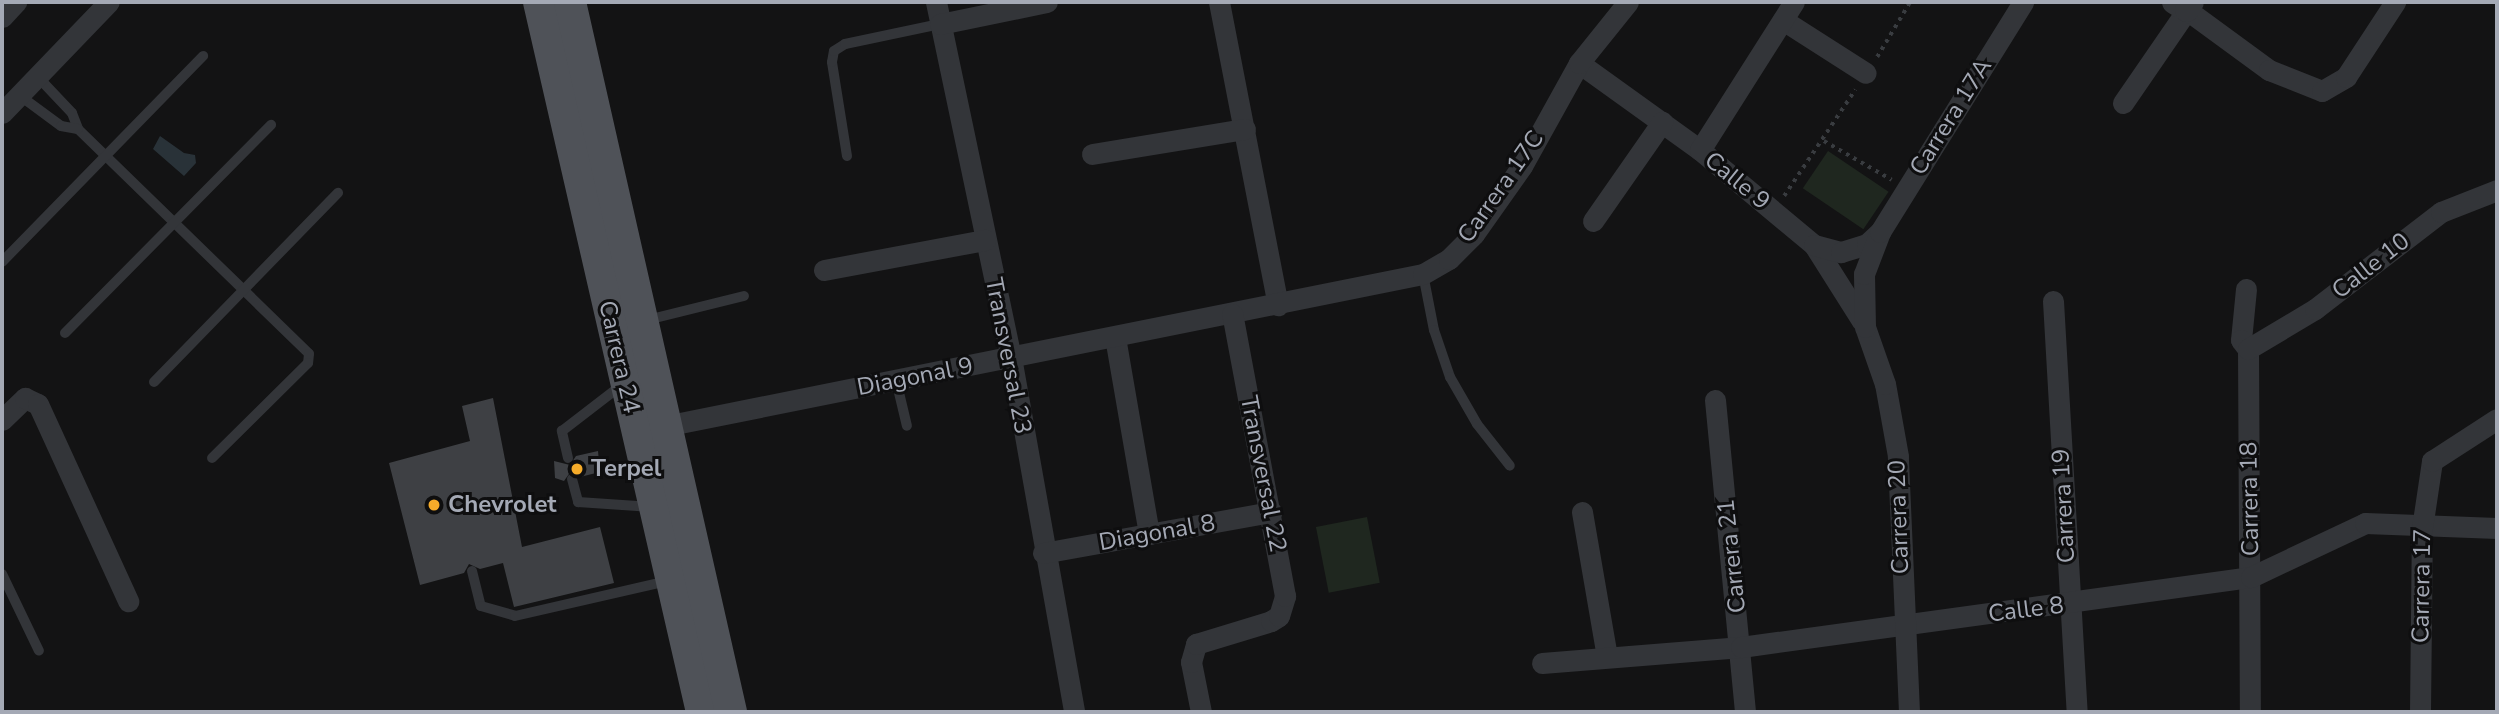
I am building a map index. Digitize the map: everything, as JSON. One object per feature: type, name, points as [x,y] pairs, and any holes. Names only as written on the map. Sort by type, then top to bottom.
[{"type":"main road","name":"Carrera 24","points":[[539,2],[625,383],[650,429],[731,712]]},
{"type":"main road","name":"Carrera 24","points":[[570,2],[641,321],[653,507],[702,712]]},
{"type":"street","points":[[2,17],[16,2]]},
{"type":"street","points":[[2,113],[109,2]]},
{"type":"street","name":"Transversal 23","points":[[936,2],[1011,358],[1043,553],[1073,712]]},
{"type":"street","points":[[940,24],[1047,2]]},
{"type":"street","points":[[1219,2],[1278,305]]},
{"type":"street","name":"Carrera 17C","points":[[1278,305],[1423,274],[1449,259],[1474,234],[1522,166],[1580,64],[1628,2]]},
{"type":"street","points":[[1700,150],[1794,2]]},
{"type":"street","name":"Carrera 17A","points":[[1865,327],[1864,274],[1880,232],[2023,2]]},
{"type":"street","points":[[2123,103],[2184,4],[2269,70],[2322,92],[2346,77],[2395,2]]},
{"type":"street","points":[[1783,20],[1866,73]]},
{"type":"street","name":"Calle 9","points":[[1580,64],[1700,150],[1814,245],[1865,327]]},
{"type":"street","points":[[1593,221],[1662,122]]},
{"type":"street","points":[[1092,154],[1245,129]]},
{"type":"street","name":"Calle 10","points":[[2248,349],[2315,309],[2441,212],[2497,190]]},
{"type":"street","name":"Carrera 17A","points":[[1814,245],[1841,252],[1867,244],[1880,232]]},
{"type":"street","points":[[824,270],[985,240]]},
{"type":"street","name":"Carrera 18","points":[[2246,289],[2241,340],[2248,349],[2250,712]]},
{"type":"street","name":"Carrera 19","points":[[2053,300],[2077,712]]},
{"type":"street","name":"Diagonal 9","points":[[650,429],[1278,305]]},
{"type":"street","name":"Transversal 22","points":[[1201,712],[1191,662],[1201,640],[1263,626],[1279,616],[1285,596],[1232,314]]},
{"type":"street","name":"Carrera 20","points":[[1865,327],[1885,384],[1898,456],[1902,626],[1909,712]]},
{"type":"street","points":[[1115,337],[1149,534]]},
{"type":"street","points":[[2,420],[25,398],[38,404],[128,601]]},
{"type":"street","name":"Carrera 21","points":[[1715,400],[1741,647],[1745,712]]},
{"type":"street","name":"Carrera 17","points":[[2420,712],[2422,528],[2432,461],[2497,419]]},
{"type":"street","name":"Diagonal 8","points":[[1043,553],[1270,512]]},
{"type":"street","points":[[1582,512],[1606,657]]},
{"type":"street","name":"Calle 8","points":[[1542,663],[1741,647],[2251,577],[2359,524],[2396,522],[2422,528],[2497,528]]},
{"type":"lane","points":[[847,156],[832,62],[834,51],[845,44],[940,24]]},
{"type":"lane","points":[[2,262],[203,56]]},
{"type":"lane","points":[[37,76],[72,113],[78,129],[304,345],[308,363],[212,458]]},
{"type":"lane","points":[[19,95],[61,126],[78,129]]},
{"type":"lane","points":[[65,333],[271,125]]},
{"type":"lane","points":[[154,382],[338,193]]},
{"type":"lane","points":[[1423,274],[1434,330],[1450,377],[1477,424],[1510,466]]},
{"type":"lane","points":[[641,321],[744,296]]},
{"type":"lane","points":[[896,380],[906,426]]},
{"type":"lane","points":[[568,458],[562,430],[625,383]]},
{"type":"lane","points":[[572,479],[578,502],[653,507]]},
{"type":"lane","points":[[472,571],[481,606],[515,616],[671,580]]},
{"type":"lane","points":[[2,575],[39,651]]},
{"type":"path","points":[[1772,192],[1781,200],[1824,141],[1910,2]]},
{"type":"path","points":[[1824,141],[1897,183]]},
{"type":"shaded area","points":[[160,136],[184,153],[195,155],[196,163],[184,176],[153,149]]},
{"type":"shaded area","points":[[1828,151],[1889,192],[1863,229],[1803,188]]},
{"type":"shaded area","points":[[1367,517],[1380,583],[1329,593],[1316,527]]},
{"type":"building","points":[[493,398],[522,547],[600,527],[614,583],[514,607],[503,563],[480,569],[469,564],[464,573],[420,585],[389,463],[470,441],[462,406]]},
{"type":"building","name":"Terpel","points":[[598,451],[600,472],[580,477],[571,471],[564,481],[555,478],[554,461],[570,465],[576,456]]},
{"type":"place","name":"Terpel","points":[[577,469]]},
{"type":"place","name":"Chevrolet","points":[[434,505]]}]
